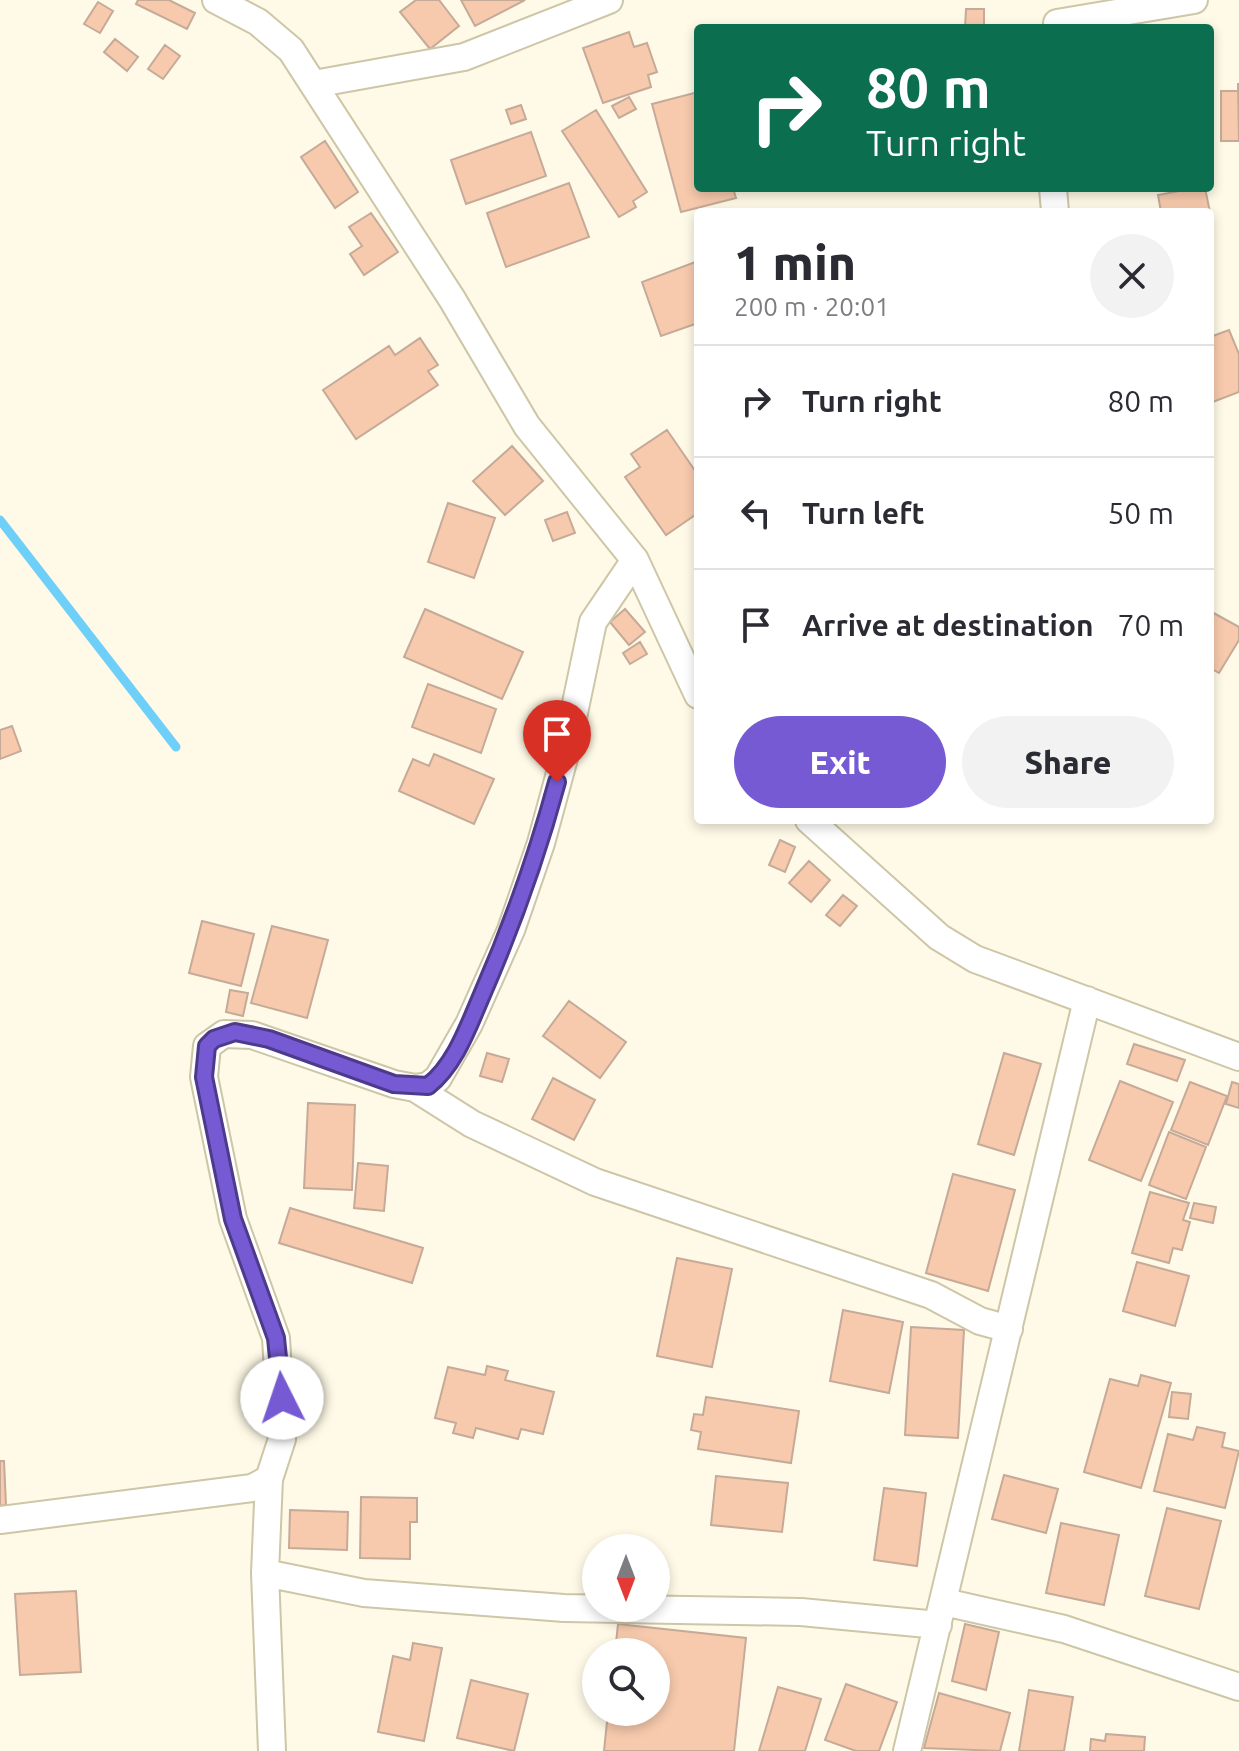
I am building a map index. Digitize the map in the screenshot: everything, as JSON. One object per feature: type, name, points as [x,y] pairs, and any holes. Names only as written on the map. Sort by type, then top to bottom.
[{"type":"street","points":[[216,0],[258,22],[291,50],[352,149],[452,299],[527,426],[635,560],[694,686]]},
{"type":"street","points":[[314,84],[464,57],[609,0]]},
{"type":"street","points":[[1056,17],[1194,0]]},
{"type":"street","points":[[272,1751],[265,1573],[269,1479],[275,1469],[282,1439],[281,1377],[276,1338],[233,1219],[204,1077],[207,1046],[224,1034],[252,1035],[394,1084],[415,1088],[428,1086],[450,1061],[511,930],[557,782],[593,622],[635,560]]},
{"type":"street","points":[[815,824],[939,937],[975,959],[1239,1057]]},
{"type":"street","points":[[907,1751],[1087,1000]]},
{"type":"street","points":[[415,1088],[472,1124],[595,1182],[758,1234],[931,1295],[980,1321],[1009,1329]]},
{"type":"street","points":[[0,1520],[252,1488],[269,1479]]},
{"type":"street","points":[[265,1573],[364,1593],[564,1608],[941,1613],[1064,1629],[1239,1687]]},
{"type":"building","points":[[138,0],[169,0],[195,13],[187,29],[136,4]]},
{"type":"building","points":[[416,0],[439,0],[459,26],[430,49],[400,12]]},
{"type":"building","points":[[461,0],[525,0],[475,26]]},
{"type":"building","points":[[98,2],[113,11],[100,33],[84,24]]},
{"type":"building","points":[[966,9],[984,9],[984,24],[965,24]]},
{"type":"building","points":[[629,32],[634,47],[647,43],[657,72],[648,75],[651,87],[603,103],[583,48]]},
{"type":"building","points":[[115,39],[138,57],[127,71],[104,52]]},
{"type":"building","points":[[165,45],[180,56],[163,79],[148,69]]},
{"type":"building","points":[[1238,83],[1239,141],[1221,141],[1221,91],[1238,91]]},
{"type":"building","points":[[694,93],[694,192],[734,192],[736,198],[681,212],[652,104]]},
{"type":"building","points":[[629,97],[636,109],[619,118],[612,106]]},
{"type":"building","points":[[521,105],[526,119],[511,124],[506,110]]},
{"type":"building","points":[[596,110],[647,192],[633,201],[636,207],[619,217],[562,131]]},
{"type":"building","points":[[531,132],[546,176],[466,204],[451,160]]},
{"type":"building","points":[[325,141],[358,192],[335,208],[301,157]]},
{"type":"building","points":[[569,183],[589,237],[506,267],[487,213]]},
{"type":"building","points":[[1206,192],[1209,208],[1160,208],[1158,195]]},
{"type":"building","points":[[371,213],[398,252],[364,275],[350,254],[362,246],[349,227]]},
{"type":"building","points":[[694,262],[694,324],[661,336],[642,282]]},
{"type":"building","points":[[1229,330],[1239,354],[1239,392],[1214,401],[1214,336]]},
{"type":"building","points":[[420,338],[438,365],[428,371],[438,385],[356,439],[323,390],[389,346],[395,355]]},
{"type":"building","points":[[667,430],[694,469],[694,516],[666,535],[625,477],[640,467],[631,454]]},
{"type":"building","points":[[512,446],[543,481],[505,515],[473,481]]},
{"type":"building","points":[[448,503],[495,518],[474,578],[428,562]]},
{"type":"building","points":[[567,512],[575,533],[553,541],[545,520]]},
{"type":"building","points":[[425,609],[523,652],[502,699],[404,657]]},
{"type":"building","points":[[625,609],[645,632],[629,645],[610,622]]},
{"type":"building","points":[[1214,613],[1239,627],[1239,640],[1219,673],[1214,670]]},
{"type":"building","points":[[640,642],[647,654],[630,664],[623,653]]},
{"type":"building","points":[[428,684],[496,709],[481,753],[412,727]]},
{"type":"building","points":[[12,726],[21,751],[0,759],[0,730]]},
{"type":"building","points":[[434,754],[494,779],[474,824],[399,791],[413,759],[429,766]]},
{"type":"building","points":[[780,840],[795,847],[785,872],[769,865]]},
{"type":"building","points":[[809,861],[830,880],[811,902],[789,883]]},
{"type":"building","points":[[843,895],[857,906],[840,926],[826,915]]},
{"type":"building","points":[[202,921],[254,934],[241,986],[189,973]]},
{"type":"building","points":[[272,926],[328,940],[307,1018],[251,1003]]},
{"type":"building","points":[[230,990],[248,993],[243,1016],[226,1012]]},
{"type":"building","points":[[569,1001],[626,1042],[600,1078],[543,1036]]},
{"type":"building","points":[[1134,1044],[1185,1060],[1177,1081],[1127,1064]]},
{"type":"building","points":[[487,1053],[509,1059],[502,1082],[480,1076]]},
{"type":"building","points":[[1004,1053],[1041,1064],[1014,1155],[978,1144]]},
{"type":"building","points":[[553,1078],[595,1100],[574,1140],[532,1119]]},
{"type":"building","points":[[1120,1081],[1173,1102],[1141,1181],[1089,1160]]},
{"type":"building","points":[[1190,1082],[1227,1096],[1208,1145],[1171,1130]]},
{"type":"building","points":[[1232,1082],[1239,1084],[1239,1108],[1226,1104]]},
{"type":"building","points":[[308,1103],[355,1105],[352,1190],[304,1188]]},
{"type":"building","points":[[1169,1132],[1206,1147],[1186,1199],[1149,1185]]},
{"type":"building","points":[[358,1163],[388,1166],[384,1211],[354,1208]]},
{"type":"building","points":[[953,1174],[1015,1190],[988,1291],[926,1273]]},
{"type":"building","points":[[1150,1192],[1189,1203],[1183,1220],[1190,1222],[1182,1250],[1173,1248],[1169,1263],[1132,1253]]},
{"type":"building","points":[[1194,1203],[1216,1207],[1213,1223],[1190,1218]]},
{"type":"building","points":[[290,1208],[423,1248],[412,1283],[279,1243]]},
{"type":"building","points":[[677,1258],[732,1269],[712,1367],[657,1356]]},
{"type":"building","points":[[1137,1262],[1189,1276],[1175,1326],[1123,1311]]},
{"type":"building","points":[[843,1310],[903,1322],[889,1393],[830,1381]]},
{"type":"building","points":[[911,1327],[964,1330],[958,1438],[905,1435]]},
{"type":"building","points":[[487,1366],[508,1371],[505,1380],[554,1392],[543,1434],[521,1429],[518,1439],[476,1428],[473,1438],[453,1433],[456,1423],[435,1418],[448,1367],[485,1375]]},
{"type":"building","points":[[1141,1375],[1171,1383],[1141,1488],[1084,1472],[1110,1379],[1138,1386]]},
{"type":"building","points":[[1172,1392],[1191,1394],[1188,1419],[1169,1417]]},
{"type":"building","points":[[706,1397],[799,1411],[791,1463],[698,1449],[701,1432],[691,1430],[694,1414],[703,1415]]},
{"type":"building","points":[[1197,1427],[1225,1433],[1222,1447],[1239,1451],[1225,1508],[1154,1491],[1168,1434],[1193,1440]]},
{"type":"building","points":[[0,1461],[4,1461],[6,1505],[0,1506]]},
{"type":"building","points":[[1004,1475],[1058,1489],[1046,1533],[992,1519]]},
{"type":"building","points":[[716,1476],[788,1483],[782,1532],[711,1525]]},
{"type":"building","points":[[884,1488],[926,1493],[917,1566],[874,1560]]},
{"type":"building","points":[[361,1497],[417,1498],[417,1522],[410,1522],[410,1559],[360,1558]]},
{"type":"building","points":[[1167,1508],[1221,1521],[1199,1609],[1145,1596]]},
{"type":"building","points":[[290,1510],[348,1512],[347,1550],[289,1548]]},
{"type":"building","points":[[1061,1523],[1119,1535],[1104,1605],[1046,1593]]},
{"type":"building","points":[[76,1591],[81,1672],[20,1675],[15,1594]]},
{"type":"building","points":[[618,1624],[746,1638],[734,1751],[604,1751],[607,1726],[670,1726],[670,1638],[616,1638]]},
{"type":"building","points":[[965,1624],[999,1632],[986,1690],[952,1681]]},
{"type":"building","points":[[413,1643],[442,1648],[424,1741],[378,1732],[393,1656],[410,1660]]},
{"type":"building","points":[[471,1680],[528,1694],[514,1751],[457,1738]]},
{"type":"building","points":[[846,1684],[897,1702],[879,1751],[856,1751],[825,1740]]},
{"type":"building","points":[[778,1687],[821,1699],[805,1751],[759,1751]]},
{"type":"building","points":[[1029,1690],[1073,1697],[1064,1751],[1019,1751]]},
{"type":"building","points":[[939,1693],[1010,1713],[1000,1751],[924,1748]]},
{"type":"building","points":[[1106,1734],[1145,1737],[1144,1751],[1090,1751],[1091,1739],[1105,1741]]},
{"type":"waterway","points":[[0,520],[176,747]]},
{"type":"route","points":[[282,1398],[276,1338],[233,1219],[204,1077],[207,1046],[214,1039],[235,1032],[269,1039],[394,1084],[415,1088],[428,1086],[450,1061],[511,930],[541,843],[557,782]]}]
